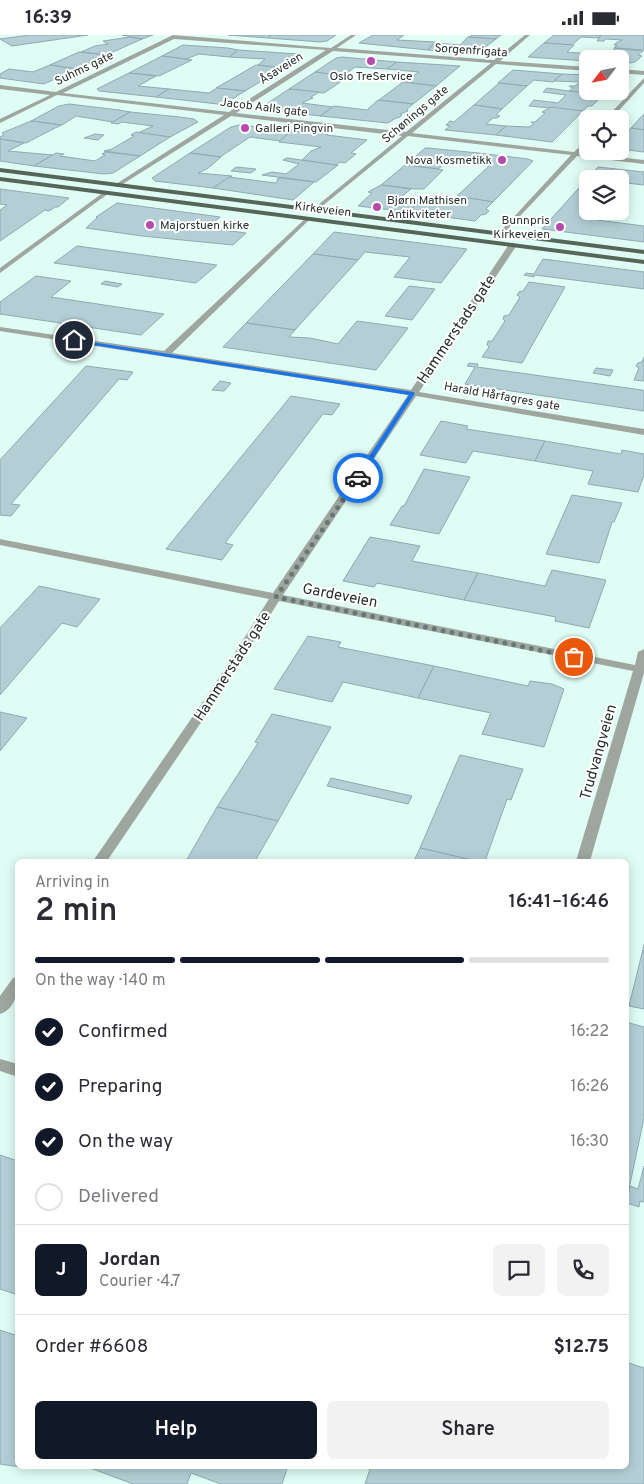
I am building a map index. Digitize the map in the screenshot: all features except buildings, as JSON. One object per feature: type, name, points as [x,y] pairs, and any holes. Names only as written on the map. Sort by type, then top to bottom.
[{"type":"main road","name":"Kirkeveien","points":[[0,170],[644,252]]},
{"type":"main road","name":"Kirkeveien","points":[[0,179],[644,262]]},
{"type":"street","name":"Åsaveien","points":[[118,185],[354,35]]},
{"type":"street","name":"Schønings gate","points":[[316,210],[528,35]]},
{"type":"street","name":"Sorgenfrigata","points":[[175,36],[579,68]]},
{"type":"street","name":"Suhms gate","points":[[0,121],[175,36]]},
{"type":"street","points":[[629,72],[644,73]]},
{"type":"street","points":[[616,110],[644,80]]},
{"type":"street","name":"Jacob Aalls gate","points":[[0,87],[644,162]]},
{"type":"street","points":[[500,234],[579,151]]},
{"type":"street","points":[[0,271],[106,193]]},
{"type":"street","points":[[166,354],[307,219]]},
{"type":"street","name":"Hammerstads gate","points":[[101,859],[217,690],[276,597],[375,453],[413,393],[513,245]]},
{"type":"street","name":"Harald Hårfagres gate","points":[[0,329],[413,393],[644,432]]},
{"type":"street","name":"Gardeveien","points":[[0,542],[641,670]]},
{"type":"street","name":"Trudvangveien","points":[[584,859],[641,670],[644,652]]},
{"type":"street","points":[[0,1008],[15,986]]},
{"type":"street","points":[[0,1065],[15,1070]]},
{"type":"way so far","points":[[358,478],[276,597],[574,657]]},
{"type":"place","name":"Oslo TreService","points":[[371,61]]},
{"type":"place","name":"Galleri Pingvin","points":[[245,128]]},
{"type":"place","name":"Nova Kosmetikk","points":[[502,160]]},
{"type":"place","name":"Bjørn Mathisen Antikviteter","points":[[377,207]]},
{"type":"place","name":"Majorstuen kirke","points":[[150,225]]},
{"type":"place","name":"Bunnpris Kirkeveien","points":[[560,227]]},
{"type":"route","points":[[74,340],[413,393],[358,478]]}]
